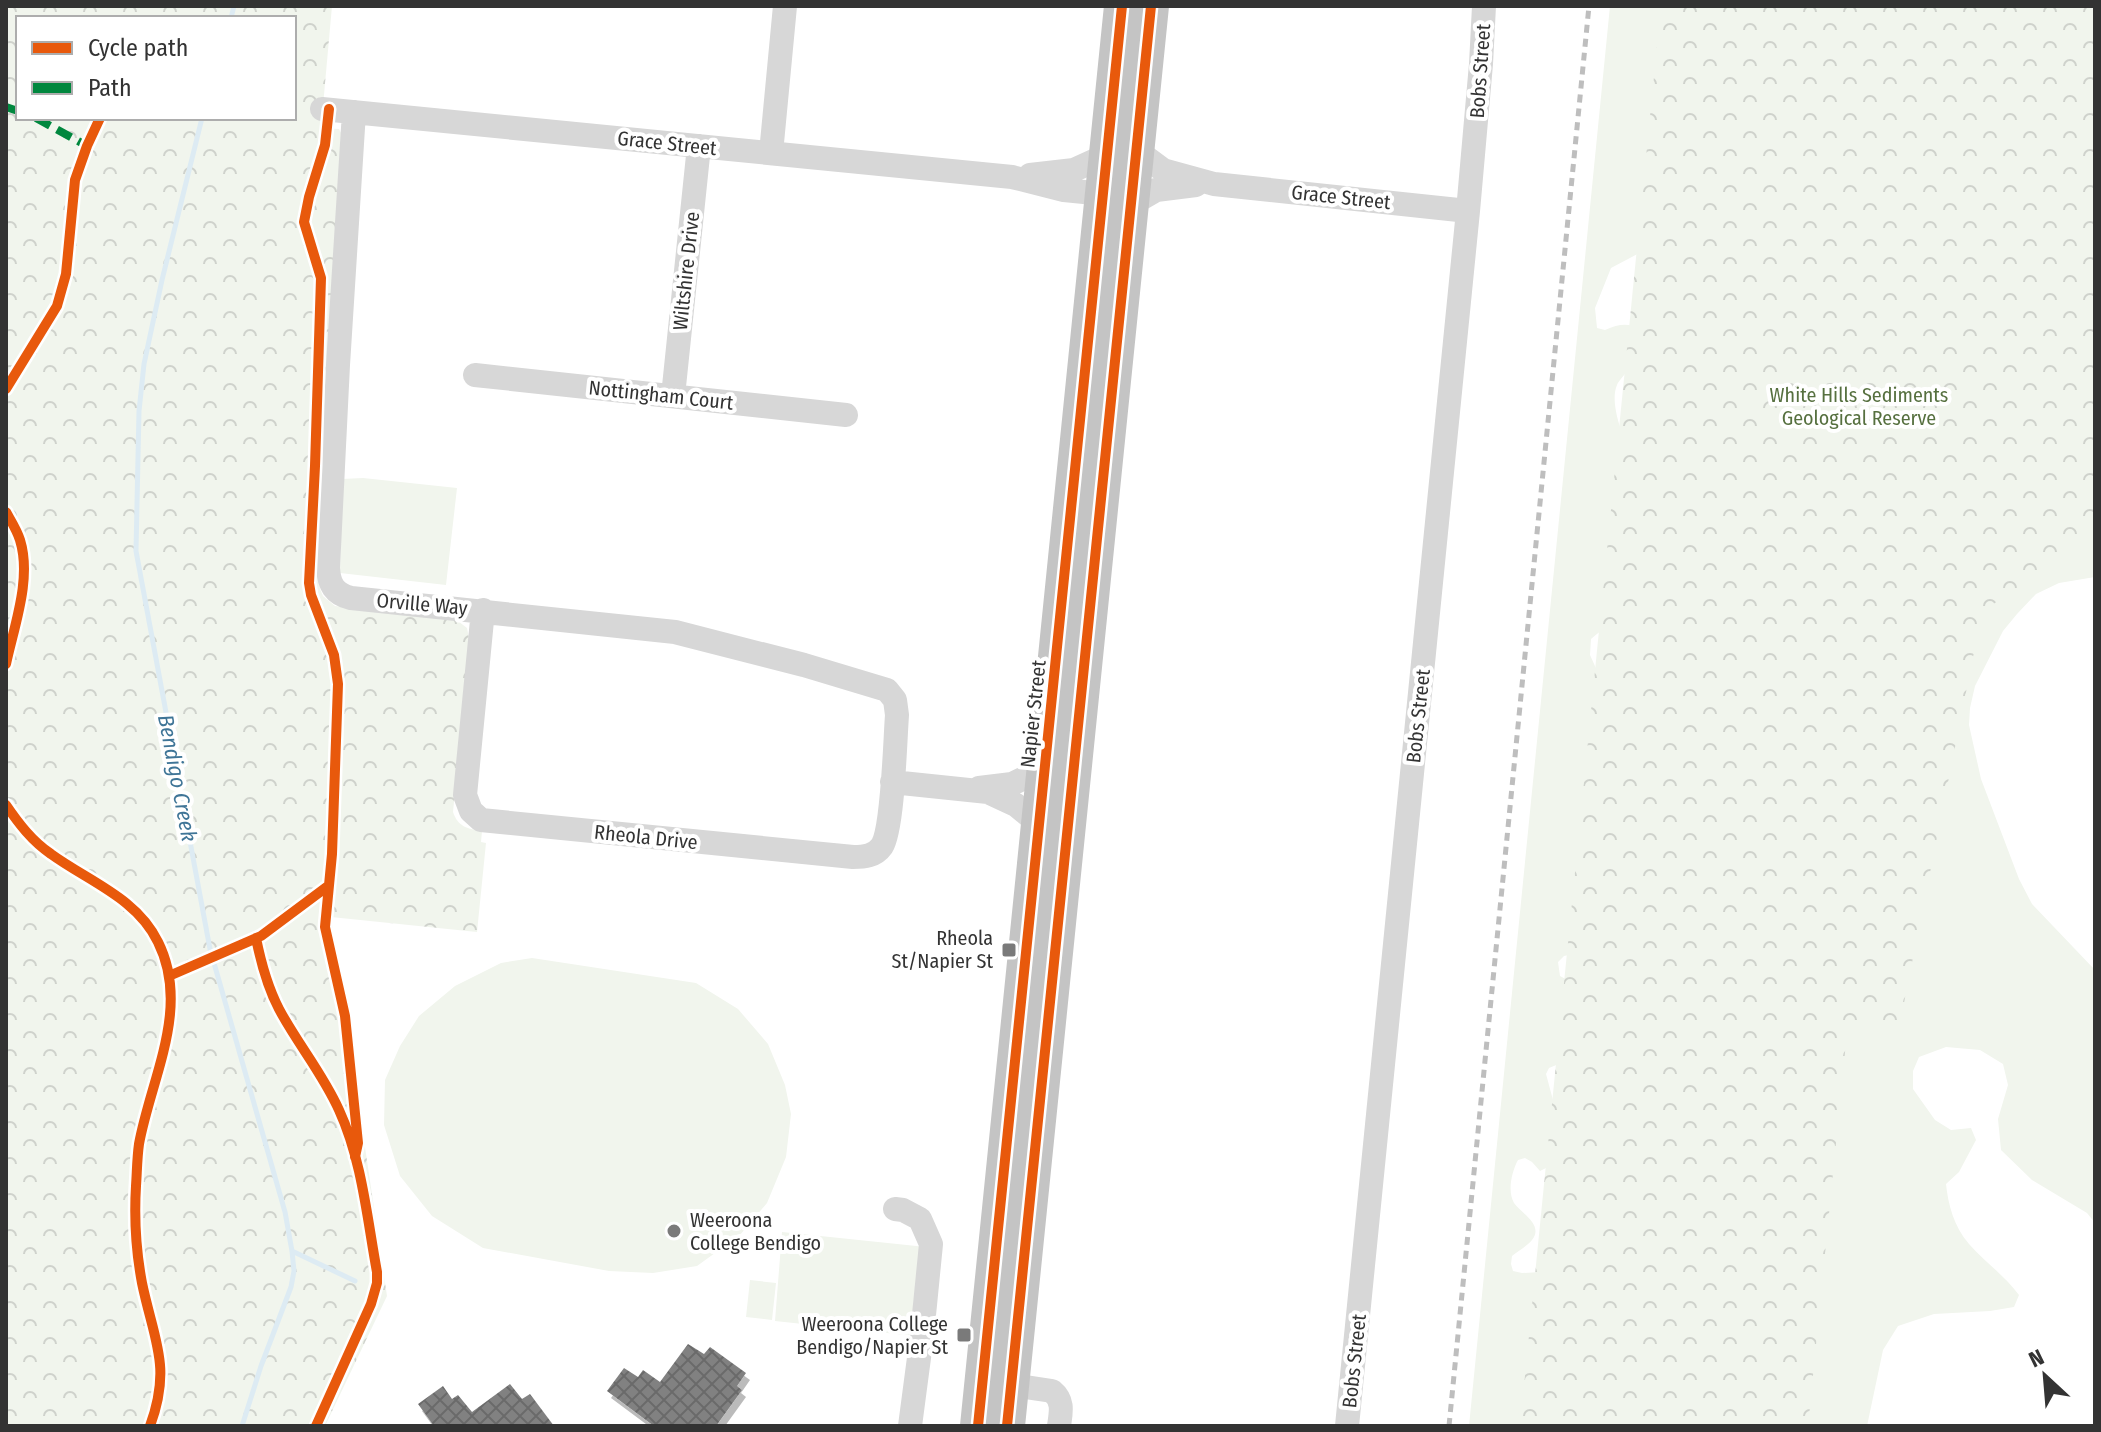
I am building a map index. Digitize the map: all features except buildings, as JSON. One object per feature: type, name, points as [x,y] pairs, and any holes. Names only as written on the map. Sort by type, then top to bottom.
[{"type":"highway","name":"Napier Street","points":[[1122,152],[1115,76],[1139,9]]},
{"type":"highway","name":"Napier Street","points":[[1007,1426],[1055,815],[1139,9]]},
{"type":"highway","points":[[1117,200],[1116,183],[1120,177],[1139,9]]},
{"type":"highway","name":"Napier Street","points":[[978,1426],[1028,942],[1055,815],[1045,768],[1117,200]]},
{"type":"street","points":[[771,153],[785,6]]},
{"type":"street","name":"Bobs Street","points":[[1347,1426],[1468,211],[1484,6]]},
{"type":"street","name":"Grace Street","points":[[322,109],[1012,177],[1117,200],[1162,188],[1214,184]]},
{"type":"street","name":"Orville Way","points":[[354,112],[338,365],[329,578],[335,590],[351,598],[675,632],[887,690],[897,706],[892,782]]},
{"type":"street","name":"Wiltshire Drive","points":[[673,396],[699,146]]},
{"type":"street","name":"Grace Street","points":[[1012,177],[1074,170],[1122,152],[1163,170],[1214,184],[1468,211]]},
{"type":"street","name":"Nottingham Court","points":[[475,375],[846,415]]},
{"type":"street","name":"Rheola Drive","points":[[483,610],[465,795],[471,811],[481,820],[863,857],[872,855],[883,845],[892,782]]},
{"type":"street","points":[[969,789],[1012,784],[1045,768]]},
{"type":"street","points":[[892,782],[988,792],[1016,805],[1055,815]]},
{"type":"street","points":[[895,1209],[920,1219],[931,1244],[910,1426]]},
{"type":"street","points":[[995,1426],[999,1380],[1016,1341]]},
{"type":"street","points":[[1011,1385],[1052,1391],[1057,1395],[1061,1402],[1059,1426]]},
{"type":"green space","points":[[6,6],[332,6],[321,128],[339,129],[341,133],[320,589],[335,606],[454,618],[467,628],[470,643],[453,812],[464,826],[482,831],[481,842],[486,843],[477,932],[331,917],[387,1296],[325,1426],[6,1426]]},
{"type":"green space","points":[[1610,6],[2095,6],[2095,577],[2059,583],[2036,594],[2017,614],[2003,631],[1975,686],[1969,725],[1981,779],[2019,879],[2032,904],[2095,970],[2095,1223],[2087,1213],[2032,1180],[2001,1150],[1998,1119],[2008,1085],[2003,1064],[1980,1050],[1946,1047],[1919,1057],[1913,1071],[1913,1089],[1935,1120],[1951,1130],[1971,1128],[1976,1140],[1959,1172],[1946,1184],[1950,1207],[1964,1237],[2019,1295],[2014,1307],[1934,1314],[1898,1326],[1883,1350],[1867,1426],[1469,1426]],"holes":[[[1819,73],[1839,86],[1852,105],[1842,133],[1841,161],[1855,177],[1867,219],[1855,247],[1868,274],[1906,313],[1924,315],[1974,361],[1985,396],[1998,406],[2015,400],[2022,382],[2038,378],[2065,388],[2086,412],[2093,436],[2079,447],[2018,444],[1946,424],[1921,405],[1887,396],[1854,395],[1810,386],[1784,388],[1760,380],[1750,388],[1789,434],[1802,434],[1815,429],[1845,447],[1853,465],[1848,484],[1869,504],[1902,510],[1941,508],[1981,525],[1984,547],[1977,579],[1951,603],[1939,633],[1934,694],[1927,723],[1930,743],[1942,759],[1942,782],[1914,819],[1864,834],[1856,849],[1880,901],[1876,944],[1855,975],[1823,994],[1748,1012],[1711,1013],[1649,980],[1630,959],[1583,919],[1586,878],[1605,849],[1612,826],[1602,806],[1600,780],[1672,752],[1690,755],[1727,769],[1769,772],[1778,765],[1778,755],[1744,733],[1734,716],[1715,703],[1665,701],[1618,686],[1599,675],[1590,655],[1591,639],[1613,623],[1637,618],[1653,627],[1665,644],[1679,653],[1771,628],[1782,611],[1765,585],[1766,572],[1761,556],[1738,511],[1733,486],[1720,471],[1710,466],[1659,475],[1636,466],[1620,426],[1615,394],[1619,381],[1656,341],[1632,326],[1620,325],[1605,330],[1597,328],[1595,308],[1611,268],[1681,231],[1687,199],[1703,169],[1718,150],[1744,132],[1758,117],[1761,97],[1787,79]],[[1573,954],[1623,984],[1644,1010],[1689,1030],[1692,1040],[1690,1048],[1668,1068],[1664,1079],[1669,1088],[1691,1092],[1702,1104],[1699,1140],[1705,1166],[1695,1212],[1706,1230],[1729,1235],[1750,1223],[1761,1199],[1782,1189],[1805,1196],[1816,1224],[1807,1252],[1788,1271],[1771,1314],[1719,1356],[1687,1346],[1604,1288],[1541,1272],[1513,1271],[1512,1256],[1535,1235],[1534,1225],[1512,1198],[1514,1170],[1518,1160],[1525,1158],[1540,1171],[1550,1166],[1557,1150],[1557,1115],[1546,1074],[1549,1068],[1571,1055],[1583,1023],[1596,1008],[1589,990],[1560,976],[1558,962],[1564,956]]]},
{"type":"green space","name":"White Hills Sediments Geological Reserve","points":[[1661,6],[2095,6],[2095,533],[1982,612],[1899,1028],[1848,1022],[1808,1426],[1520,1426]]},
{"type":"green space","points":[[363,478],[457,488],[446,585],[340,573],[342,479]]},
{"type":"green space","points":[[532,958],[696,983],[738,1009],[768,1044],[785,1085],[791,1114],[786,1157],[767,1203],[740,1235],[697,1266],[653,1273],[609,1271],[483,1248],[432,1216],[400,1176],[384,1125],[385,1080],[400,1046],[419,1016],[455,986],[501,963]]},
{"type":"green space","points":[[782,1232],[926,1247],[915,1336],[775,1321]]},
{"type":"green space","points":[[750,1280],[776,1283],[772,1320],[746,1317]]},
{"type":"waterway","name":"Bendigo Creek","points":[[232,16],[234,6]]},
{"type":"waterway","name":"Bendigo Creek","points":[[202,120],[144,364],[139,411],[136,551],[210,949],[285,1212],[292,1251],[294,1271],[291,1287],[242,1426]]},
{"type":"waterway","points":[[292,1251],[355,1281]]},
{"type":"railway","points":[[1449,1426],[1589,6]]},
{"type":"marked path","points":[[6,107],[16,110]]},
{"type":"marked path","points":[[40,120],[87,146]]},
{"type":"cycle path","points":[[978,1426],[1122,6]]},
{"type":"cycle path","points":[[1007,1426],[1151,6]]},
{"type":"cycle path","points":[[329,109],[325,145],[304,222],[321,278],[309,583],[334,655],[338,684],[332,854],[325,927],[345,1016],[358,1143],[355,1157]]},
{"type":"cycle path","points":[[6,389],[57,306],[66,274],[75,180],[99,120]]},
{"type":"cycle path","points":[[6,512],[20,540],[24,570],[6,664]]},
{"type":"cycle path","points":[[6,805],[26,832],[44,849],[138,913],[158,942],[167,967],[171,992],[170,1018],[139,1144],[135,1198],[140,1271],[159,1354],[160,1386],[150,1426]]},
{"type":"cycle path","points":[[169,976],[261,936],[328,886]]},
{"type":"cycle path","points":[[256,938],[275,1000],[325,1084],[347,1129],[363,1190],[377,1272],[371,1304],[316,1426]]},
{"type":"place","name":"Rheola St/Napier St","points":[[1009,950]]},
{"type":"place","name":"Weeroona College Bendigo","points":[[674,1231]]},
{"type":"place","name":"Weeroona College Bendigo/Napier St","points":[[964,1335]]}]
